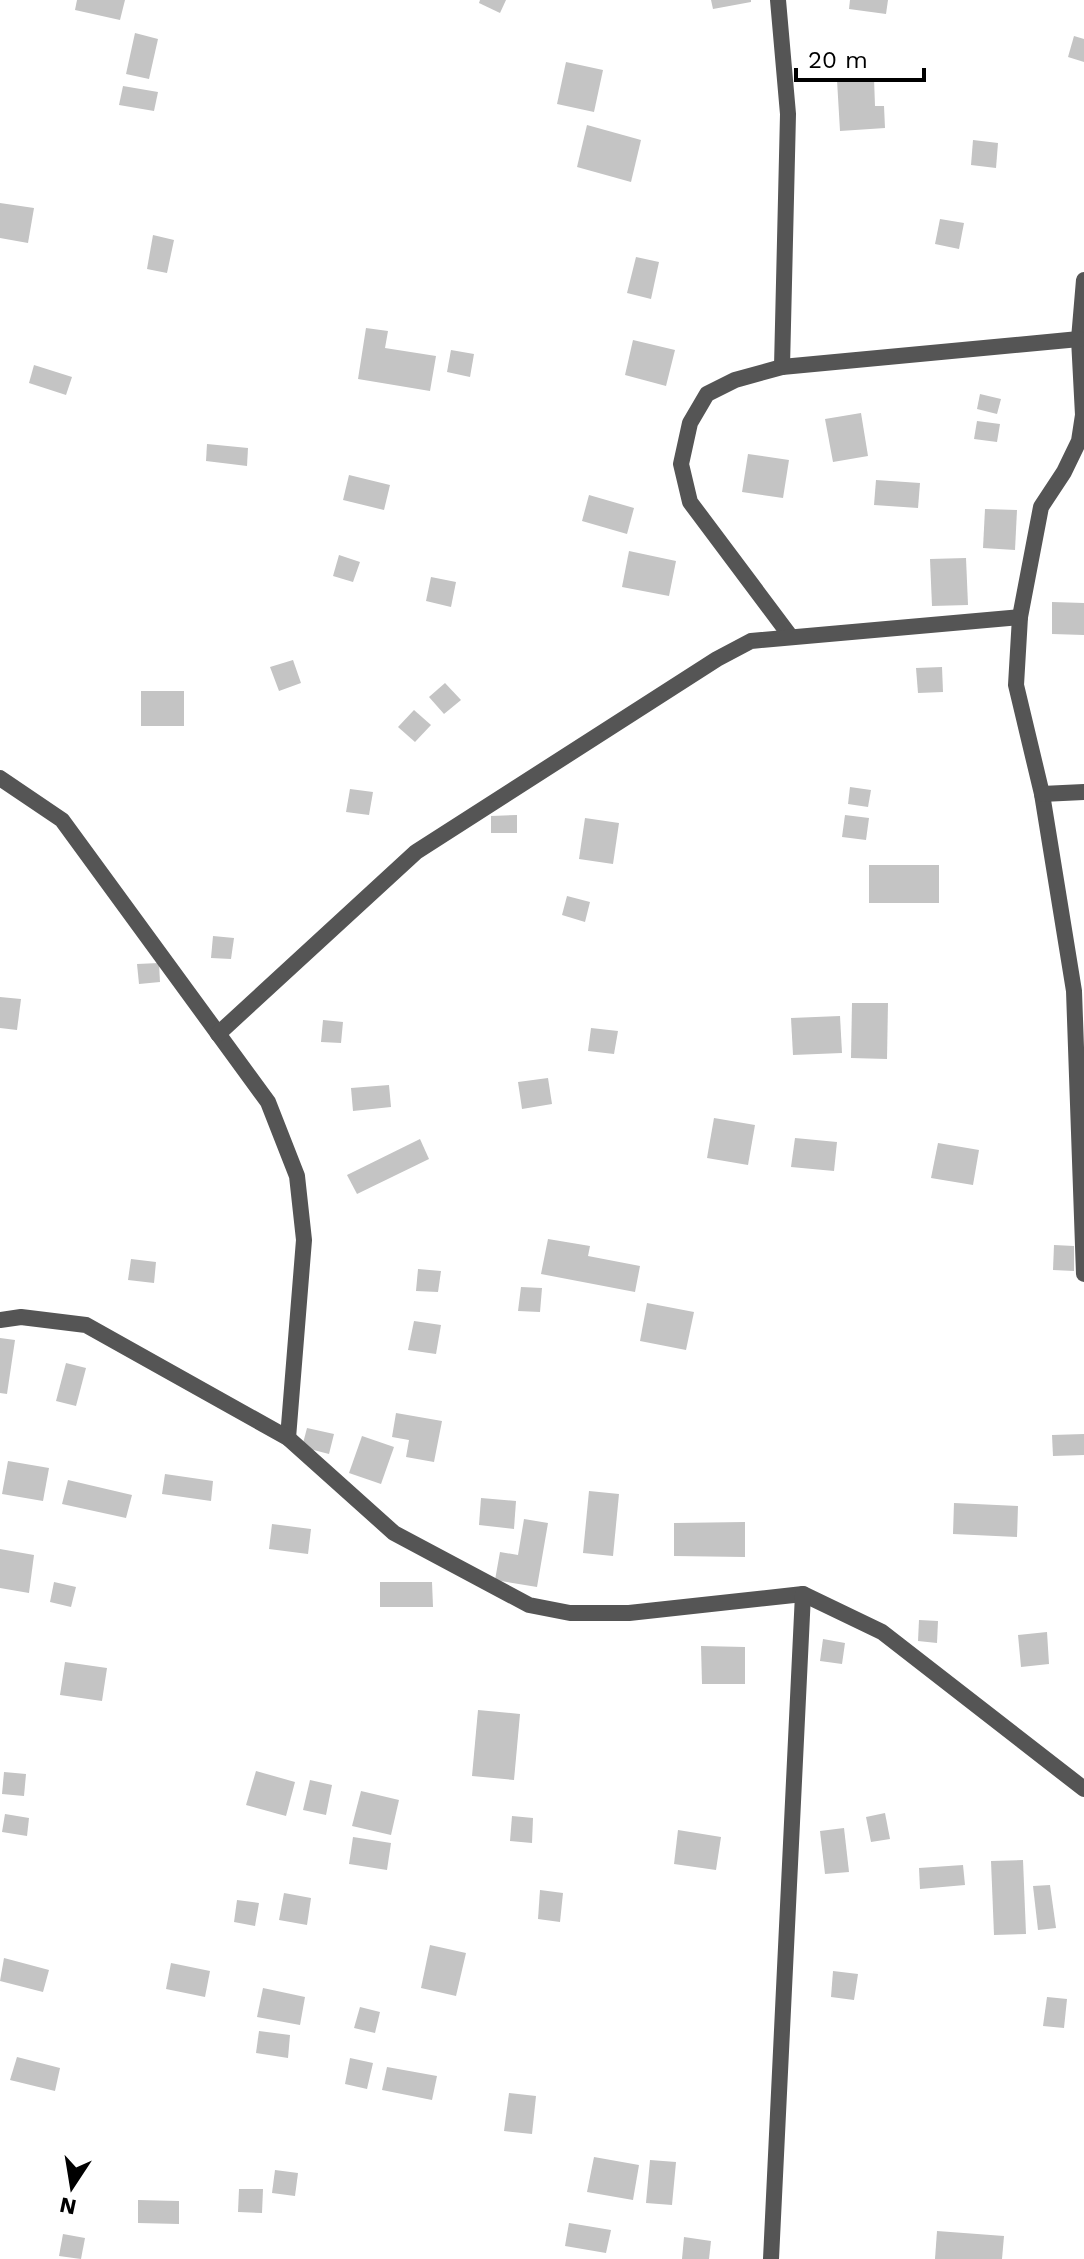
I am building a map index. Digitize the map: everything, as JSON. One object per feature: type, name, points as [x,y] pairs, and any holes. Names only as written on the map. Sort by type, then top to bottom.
[{"type":"street","points":[[778,0],[788,114],[782,367]]},
{"type":"street","points":[[1084,280],[1079,339],[1083,415],[1079,441],[1064,472],[1041,507],[1020,617],[1016,685],[1042,794],[1074,991],[1084,1274]]},
{"type":"street","points":[[791,637],[690,502],[681,464],[690,423],[707,394],[735,380],[782,367],[1079,339]]},
{"type":"street","points":[[1064,472],[1084,469]]},
{"type":"street","points":[[218,1034],[416,852],[717,659],[751,641],[1020,617]]},
{"type":"street","points":[[0,778],[62,820],[268,1102],[297,1176],[304,1240],[288,1438]]},
{"type":"street","points":[[1042,794],[1084,792]]},
{"type":"street","points":[[0,1320],[21,1317],[86,1325],[288,1438],[394,1533],[529,1605],[570,1613],[629,1613],[803,1594],[882,1632],[1084,1789]]},
{"type":"street","points":[[771,2259],[803,1594]]},
{"type":"building","points":[[77,0],[125,0],[120,20],[75,10]]},
{"type":"building","points":[[480,0],[506,0],[500,13],[479,3]]},
{"type":"building","points":[[711,0],[751,0],[751,2],[713,9]]},
{"type":"building","points":[[850,0],[888,0],[886,14],[849,9]]},
{"type":"building","points":[[135,33],[158,39],[149,79],[126,74]]},
{"type":"building","points":[[1074,36],[1084,39],[1084,62],[1068,57]]},
{"type":"building","points":[[566,62],[603,70],[594,112],[557,104]]},
{"type":"building","points":[[874,78],[875,106],[884,106],[885,128],[840,131],[837,80]]},
{"type":"building","points":[[123,86],[158,92],[154,111],[119,105]]},
{"type":"building","points":[[587,125],[641,140],[631,182],[577,167]]},
{"type":"building","points":[[973,140],[998,143],[996,168],[971,165]]},
{"type":"building","points":[[0,203],[34,208],[28,243],[0,238]]},
{"type":"building","points":[[940,219],[964,223],[959,249],[935,244]]},
{"type":"building","points":[[153,235],[174,240],[167,273],[147,269]]},
{"type":"building","points":[[636,257],[659,262],[651,299],[627,293]]},
{"type":"building","points":[[366,328],[388,331],[385,348],[436,356],[430,391],[358,379]]},
{"type":"building","points":[[633,340],[675,350],[666,386],[625,375]]},
{"type":"building","points":[[451,350],[474,354],[470,377],[447,372]]},
{"type":"building","points":[[34,365],[72,377],[66,395],[29,383]]},
{"type":"building","points":[[980,394],[1001,399],[997,414],[977,409]]},
{"type":"building","points":[[861,413],[868,456],[833,462],[825,419]]},
{"type":"building","points":[[977,421],[1000,424],[997,442],[974,439]]},
{"type":"building","points":[[207,444],[248,448],[247,466],[206,461]]},
{"type":"building","points":[[748,454],[789,460],[783,498],[742,492]]},
{"type":"building","points":[[349,475],[390,485],[384,510],[343,500]]},
{"type":"building","points":[[876,480],[920,483],[918,508],[874,505]]},
{"type":"building","points":[[589,495],[634,508],[627,534],[582,521]]},
{"type":"building","points":[[985,509],[1017,510],[1015,550],[983,548]]},
{"type":"building","points":[[629,551],[676,561],[669,596],[622,587]]},
{"type":"building","points":[[339,555],[360,562],[353,582],[333,576]]},
{"type":"building","points":[[966,558],[968,605],[932,606],[930,559]]},
{"type":"building","points":[[431,577],[456,582],[451,607],[426,601]]},
{"type":"building","points":[[1052,602],[1084,603],[1084,635],[1052,634]]},
{"type":"building","points":[[293,660],[301,683],[279,691],[270,667]]},
{"type":"building","points":[[942,667],[943,692],[918,693],[916,668]]},
{"type":"building","points":[[445,683],[461,700],[444,714],[429,697]]},
{"type":"building","points":[[141,691],[184,691],[184,726],[141,726]]},
{"type":"building","points":[[414,710],[431,725],[415,742],[398,727]]},
{"type":"building","points":[[850,787],[871,790],[868,807],[848,804]]},
{"type":"building","points":[[350,789],[373,792],[369,815],[346,812]]},
{"type":"building","points":[[517,815],[517,833],[491,833],[491,816]]},
{"type":"building","points":[[845,815],[869,818],[866,840],[842,837]]},
{"type":"building","points":[[585,818],[619,823],[613,864],[579,859]]},
{"type":"building","points":[[869,865],[939,865],[939,903],[869,903]]},
{"type":"building","points":[[567,896],[590,902],[585,922],[562,915]]},
{"type":"building","points":[[213,936],[234,938],[231,959],[211,958]]},
{"type":"building","points":[[159,963],[160,982],[139,984],[137,964]]},
{"type":"building","points":[[0,997],[21,999],[17,1030],[0,1028]]},
{"type":"building","points":[[852,1003],[888,1003],[887,1059],[851,1058]]},
{"type":"building","points":[[840,1016],[842,1053],[793,1055],[791,1018]]},
{"type":"building","points":[[323,1020],[343,1022],[341,1043],[321,1042]]},
{"type":"building","points":[[591,1028],[618,1031],[614,1054],[588,1051]]},
{"type":"building","points":[[548,1078],[552,1104],[522,1109],[518,1082]]},
{"type":"building","points":[[389,1085],[391,1107],[353,1111],[351,1088]]},
{"type":"building","points":[[714,1118],[755,1125],[748,1165],[707,1158]]},
{"type":"building","points":[[795,1138],[837,1142],[834,1171],[791,1167]]},
{"type":"building","points":[[420,1139],[429,1159],[357,1194],[347,1175]]},
{"type":"building","points":[[938,1143],[979,1150],[973,1185],[931,1178]]},
{"type":"building","points":[[548,1239],[590,1246],[588,1256],[640,1266],[635,1292],[541,1274]]},
{"type":"building","points":[[1054,1245],[1074,1246],[1074,1271],[1053,1270]]},
{"type":"building","points":[[131,1259],[156,1262],[154,1283],[128,1280]]},
{"type":"building","points":[[418,1269],[441,1271],[438,1292],[416,1291]]},
{"type":"building","points":[[521,1287],[542,1288],[540,1312],[518,1311]]},
{"type":"building","points":[[647,1303],[694,1312],[686,1350],[640,1341]]},
{"type":"building","points":[[414,1321],[441,1325],[436,1354],[408,1350]]},
{"type":"building","points":[[0,1338],[15,1340],[7,1394],[0,1393]]},
{"type":"building","points":[[66,1363],[86,1368],[76,1406],[56,1401]]},
{"type":"building","points":[[396,1413],[442,1421],[434,1462],[406,1457],[409,1440],[392,1437]]},
{"type":"building","points":[[307,1428],[334,1434],[329,1454],[302,1447]]},
{"type":"building","points":[[1084,1434],[1084,1455],[1053,1456],[1052,1435]]},
{"type":"building","points":[[362,1436],[394,1447],[381,1484],[349,1473]]},
{"type":"building","points":[[8,1461],[49,1468],[43,1501],[2,1494]]},
{"type":"building","points":[[165,1474],[213,1481],[211,1501],[162,1494]]},
{"type":"building","points":[[68,1480],[132,1495],[126,1518],[62,1504]]},
{"type":"building","points":[[589,1491],[619,1494],[613,1556],[583,1553]]},
{"type":"building","points":[[481,1498],[516,1501],[514,1529],[479,1525]]},
{"type":"building","points":[[954,1503],[1018,1506],[1017,1537],[953,1534]]},
{"type":"building","points":[[524,1519],[548,1523],[537,1587],[495,1580],[500,1552],[518,1555]]},
{"type":"building","points":[[745,1522],[745,1557],[674,1556],[674,1523]]},
{"type":"building","points":[[272,1524],[311,1529],[308,1554],[269,1549]]},
{"type":"building","points":[[0,1549],[34,1555],[29,1593],[0,1588]]},
{"type":"building","points":[[54,1582],[76,1587],[71,1607],[50,1602]]},
{"type":"building","points":[[380,1582],[432,1582],[433,1607],[380,1607]]},
{"type":"building","points":[[919,1620],[938,1621],[937,1643],[918,1641]]},
{"type":"building","points":[[1047,1632],[1049,1664],[1021,1667],[1018,1635]]},
{"type":"building","points":[[823,1639],[845,1643],[842,1664],[820,1661]]},
{"type":"building","points":[[701,1646],[745,1647],[745,1684],[702,1684]]},
{"type":"building","points":[[65,1662],[107,1668],[102,1701],[60,1695]]},
{"type":"building","points":[[478,1710],[520,1714],[514,1780],[472,1776]]},
{"type":"building","points":[[256,1771],[295,1782],[286,1816],[246,1805]]},
{"type":"building","points":[[4,1772],[26,1774],[24,1796],[2,1794]]},
{"type":"building","points":[[310,1780],[332,1785],[326,1815],[303,1810]]},
{"type":"building","points":[[361,1791],[399,1800],[391,1835],[352,1826]]},
{"type":"building","points":[[885,1813],[890,1839],[871,1842],[866,1817]]},
{"type":"building","points":[[5,1814],[29,1818],[27,1836],[2,1832]]},
{"type":"building","points":[[512,1816],[533,1818],[532,1843],[510,1841]]},
{"type":"building","points":[[844,1828],[849,1872],[825,1874],[820,1831]]},
{"type":"building","points":[[678,1830],[721,1837],[716,1870],[674,1864]]},
{"type":"building","points":[[353,1837],[391,1843],[387,1870],[349,1864]]},
{"type":"building","points":[[1023,1860],[1026,1934],[994,1935],[991,1861]]},
{"type":"building","points":[[963,1865],[965,1885],[920,1889],[919,1868]]},
{"type":"building","points":[[1050,1885],[1056,1928],[1038,1930],[1033,1886]]},
{"type":"building","points":[[540,1890],[563,1893],[560,1922],[538,1919]]},
{"type":"building","points":[[284,1893],[311,1898],[307,1925],[279,1920]]},
{"type":"building","points":[[237,1900],[259,1903],[255,1926],[234,1922]]},
{"type":"building","points":[[430,1945],[466,1953],[456,1996],[421,1988]]},
{"type":"building","points":[[4,1958],[49,1970],[43,1992],[0,1981]]},
{"type":"building","points":[[171,1963],[210,1971],[205,1997],[166,1989]]},
{"type":"building","points":[[833,1971],[858,1974],[854,2000],[831,1997]]},
{"type":"building","points":[[263,1988],[305,1997],[300,2025],[257,2017]]},
{"type":"building","points":[[1047,1997],[1067,1999],[1064,2028],[1043,2026]]},
{"type":"building","points":[[360,2007],[380,2012],[375,2033],[354,2028]]},
{"type":"building","points":[[259,2031],[290,2035],[288,2058],[256,2053]]},
{"type":"building","points":[[17,2057],[60,2068],[55,2091],[10,2080]]},
{"type":"building","points":[[350,2058],[373,2063],[367,2089],[345,2084]]},
{"type":"building","points":[[387,2067],[437,2076],[432,2100],[382,2090]]},
{"type":"building","points":[[509,2093],[536,2096],[532,2134],[504,2131]]},
{"type":"building","points":[[594,2157],[639,2165],[633,2200],[587,2192]]},
{"type":"building","points":[[650,2160],[676,2162],[672,2205],[646,2203]]},
{"type":"building","points":[[275,2170],[298,2173],[295,2196],[272,2193]]},
{"type":"building","points":[[239,2189],[263,2189],[262,2213],[238,2212]]},
{"type":"building","points":[[138,2200],[179,2201],[179,2224],[138,2223]]},
{"type":"building","points":[[569,2223],[611,2230],[606,2253],[565,2246]]},
{"type":"building","points":[[937,2231],[1004,2236],[1002,2259],[935,2259]]},
{"type":"building","points":[[63,2234],[85,2238],[81,2259],[59,2256]]},
{"type":"building","points":[[684,2237],[711,2241],[709,2259],[682,2259]]}]
